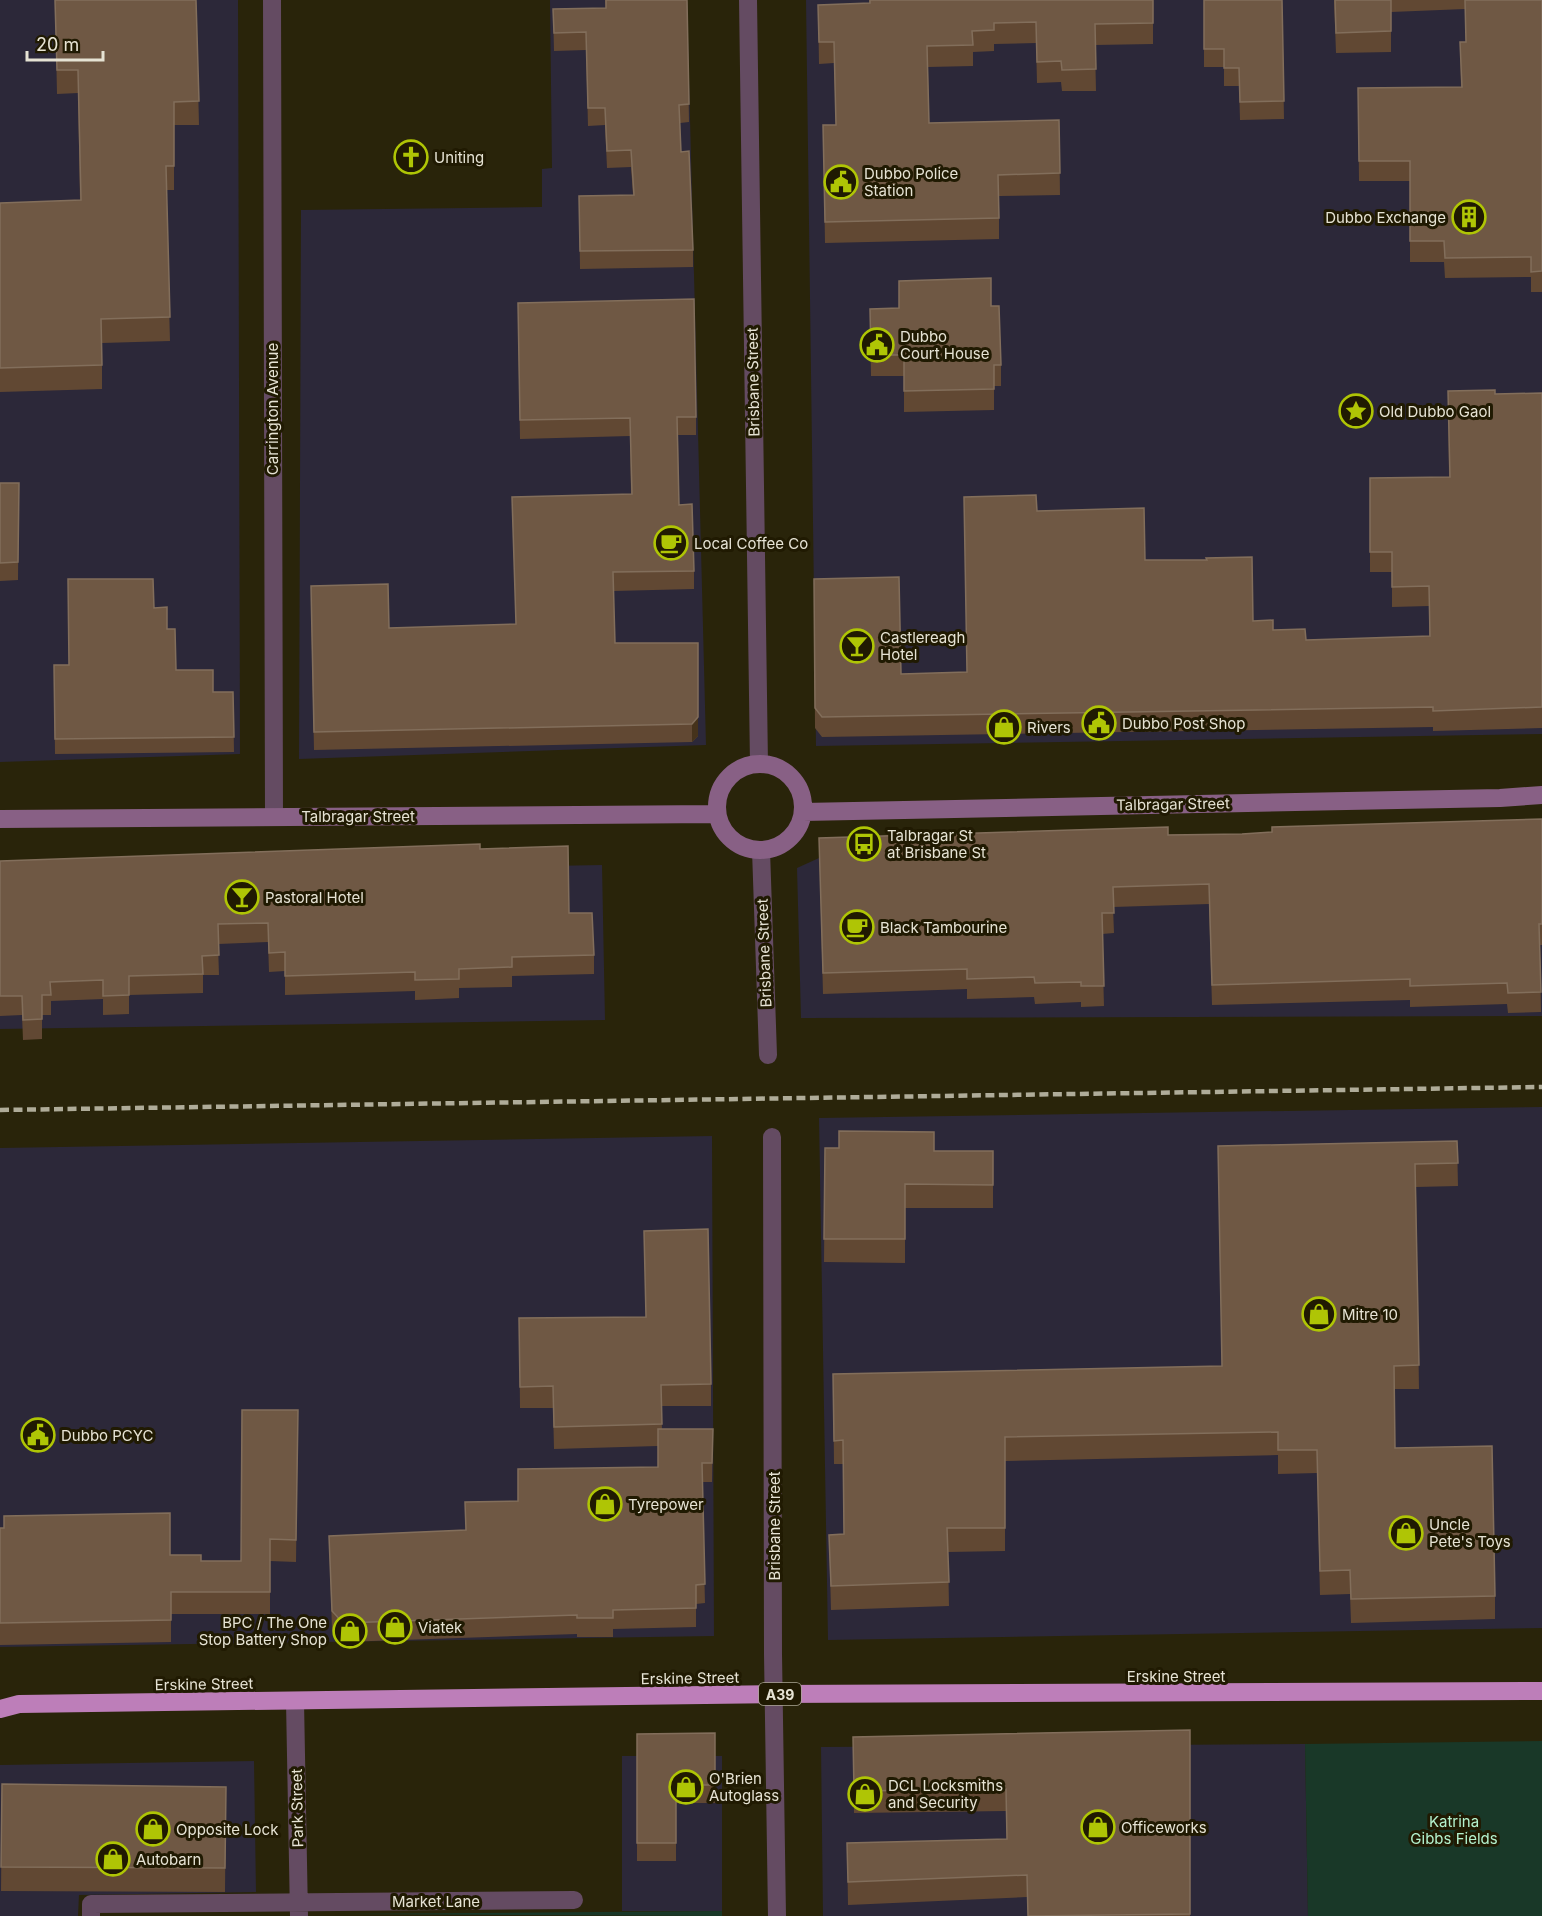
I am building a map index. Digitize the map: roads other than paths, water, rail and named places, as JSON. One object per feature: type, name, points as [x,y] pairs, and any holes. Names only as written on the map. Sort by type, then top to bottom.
[{"type":"highway","name":"Erskine Street","points":[[0,1709],[19,1704],[774,1694],[1542,1691]]},
{"type":"highway","name":"Erskine Street","points":[[0,1698],[19,1704]]},
{"type":"street","name":"Carrington Avenue","points":[[272,0],[274,817]]},
{"type":"street","name":"Brisbane Street","points":[[748,0],[759,764]]},
{"type":"street","points":[[759,764],[774,766],[786,773],[796,784],[802,797],[803,812],[793,835],[773,848],[750,850],[732,840],[719,824],[716,801],[726,779],[747,766],[759,764]]},
{"type":"street","name":"Talbragar Street","points":[[803,812],[1542,795]]},
{"type":"street","name":"Talbragar Street","points":[[0,819],[716,814]]},
{"type":"street","name":"Brisbane Street","points":[[761,850],[768,1055]]},
{"type":"street","name":"Brisbane Street","points":[[772,1137],[777,1916]]},
{"type":"street","name":"Park Street","points":[[295,1701],[299,1909]]},
{"type":"street","name":"Market Lane","points":[[91,1916],[91,1904],[299,1909],[574,1900]]},
{"type":"railway","points":[[0,1110],[1542,1087]]},
{"type":"place","name":"Uniting","points":[[411,157]]},
{"type":"place","name":"Dubbo Police Station","points":[[841,182]]},
{"type":"place","name":"Dubbo Exchange","points":[[1469,217]]},
{"type":"place","name":"Dubbo Court House","points":[[877,345]]},
{"type":"place","name":"Old Dubbo Gaol","points":[[1356,411]]},
{"type":"place","name":"Local Coffee Co","points":[[671,543]]},
{"type":"place","name":"Castlereagh Hotel","points":[[857,646]]},
{"type":"place","name":"Dubbo Post Shop","points":[[1099,723]]},
{"type":"place","name":"Rivers","points":[[1004,727]]},
{"type":"place","name":"Talbragar St at Brisbane St","points":[[864,844]]},
{"type":"place","name":"Pastoral Hotel","points":[[242,897]]},
{"type":"place","name":"Black Tambourine","points":[[857,927]]},
{"type":"place","name":"Mitre 10","points":[[1319,1314]]},
{"type":"place","name":"Dubbo PCYC","points":[[38,1435]]},
{"type":"place","name":"Tyrepower","points":[[605,1504]]},
{"type":"place","name":"Uncle Pete's Toys","points":[[1406,1533]]},
{"type":"place","name":"Viatek","points":[[395,1627]]},
{"type":"place","name":"BPC / The One Stop Battery Shop","points":[[350,1631]]},
{"type":"place","name":"O'Brien Autoglass","points":[[686,1787]]},
{"type":"place","name":"DCL Locksmiths and Security","points":[[865,1794]]},
{"type":"place","name":"Officeworks","points":[[1098,1827]]},
{"type":"place","name":"Opposite Lock","points":[[153,1829]]},
{"type":"place","name":"Autobarn","points":[[113,1859]]},
{"type":"park label","name":"Katrina Gibbs Fields","points":[[1454,1830]]}]
